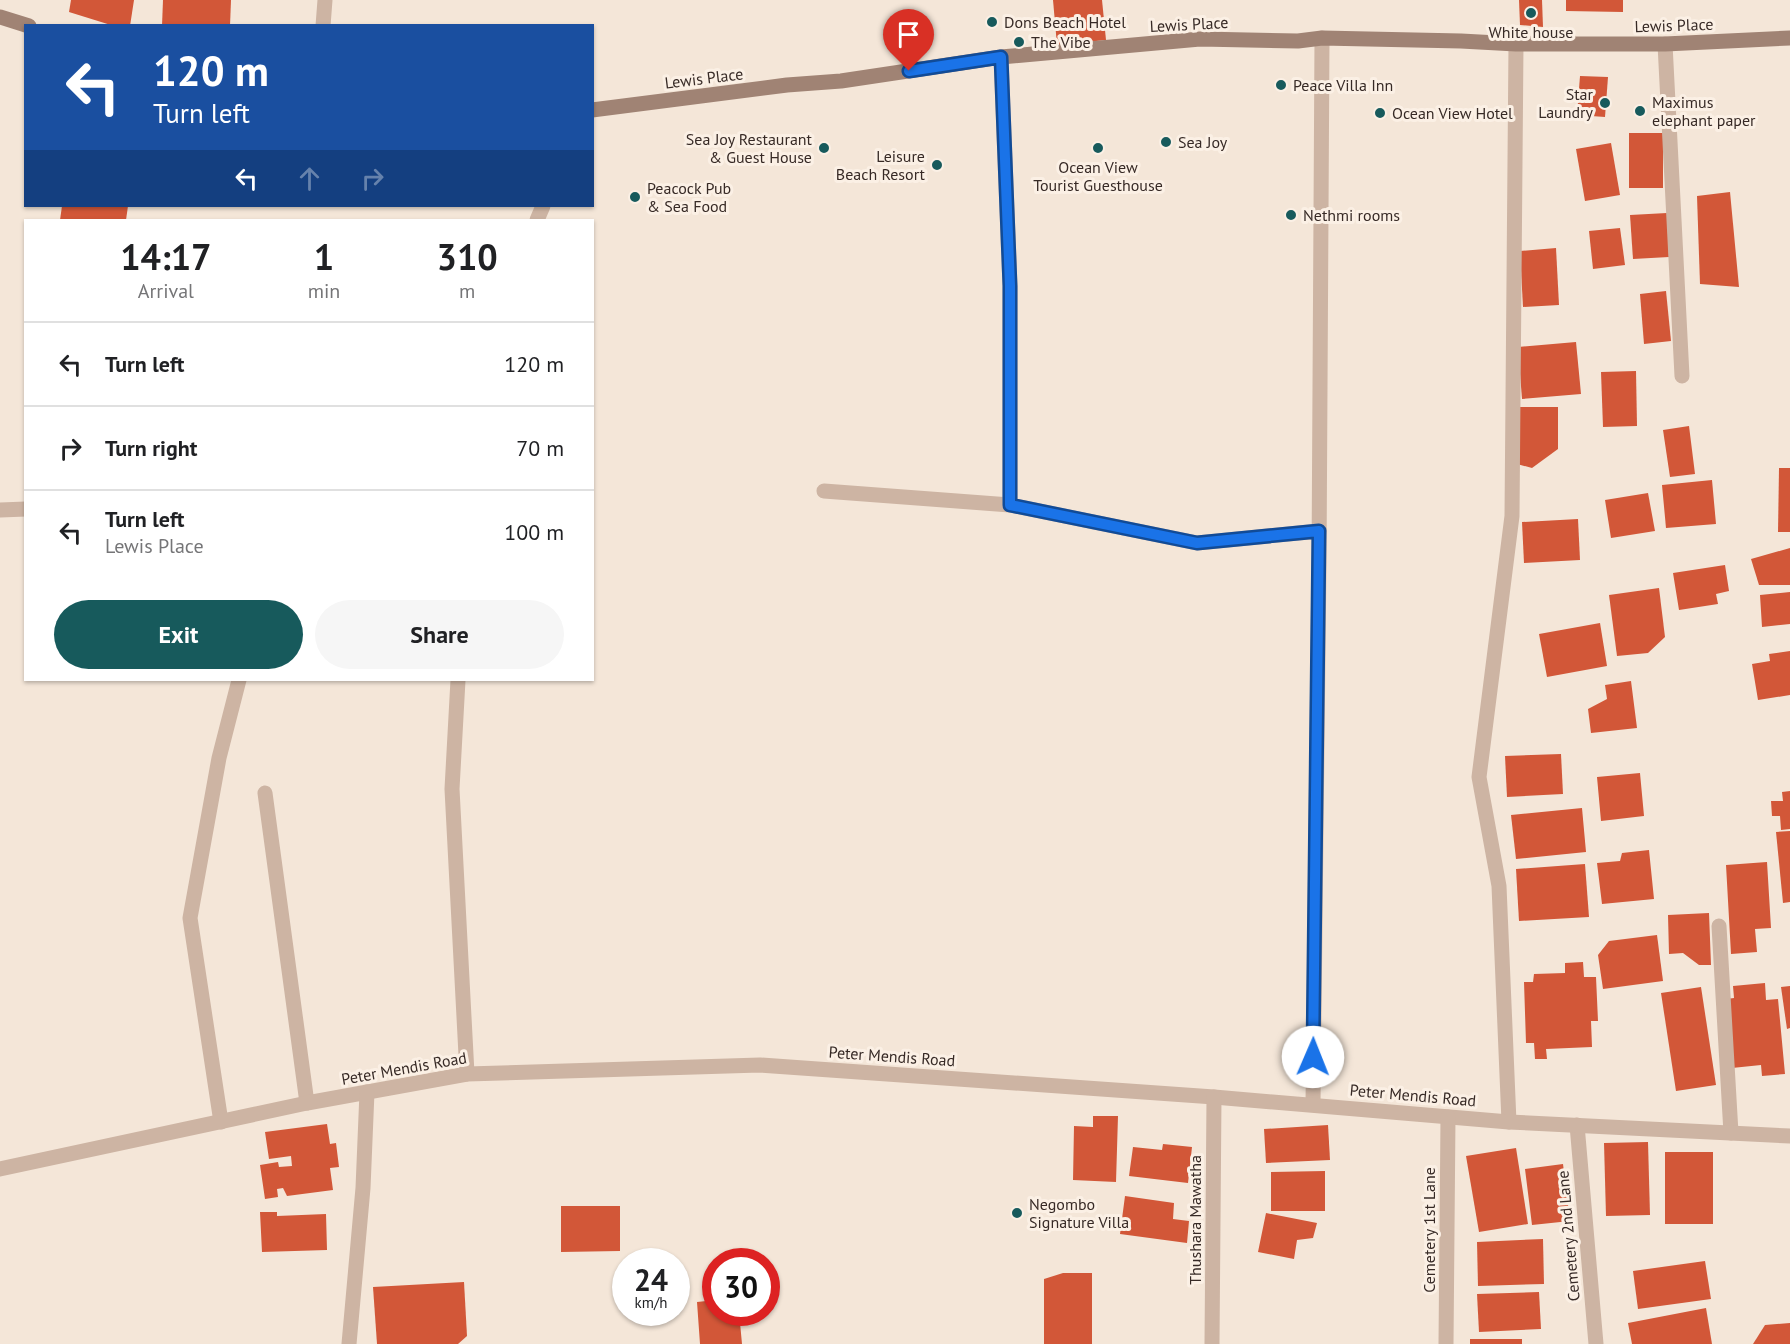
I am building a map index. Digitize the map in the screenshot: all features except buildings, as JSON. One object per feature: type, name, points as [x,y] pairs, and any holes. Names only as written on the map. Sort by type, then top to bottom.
[{"type":"street","points":[[323,24],[325,0]]},
{"type":"street","points":[[0,17],[24,24]]},
{"type":"street","points":[[1313,1104],[1322,38]]},
{"type":"street","name":"Lewis Place","points":[[594,110],[787,85],[841,81],[1001,57],[1200,39],[1298,41],[1322,38],[1516,44],[1665,44],[1790,38]]},
{"type":"street","points":[[1509,1122],[1499,885],[1479,777],[1512,516],[1516,44]]},
{"type":"street","points":[[1665,44],[1682,376]]},
{"type":"street","points":[[1001,57],[1010,286],[1010,505]]},
{"type":"street","points":[[824,491],[1010,505],[1197,543],[1319,531]]},
{"type":"street","points":[[0,510],[24,509]]},
{"type":"street","points":[[221,1122],[190,918],[219,758],[239,681]]},
{"type":"street","points":[[458,681],[452,789],[467,1074]]},
{"type":"street","points":[[265,794],[307,1103]]},
{"type":"street","points":[[1719,926],[1731,1132]]},
{"type":"street","name":"Peter Mendis Road","points":[[0,1169],[307,1103],[467,1074],[760,1065],[1214,1096],[1509,1122],[1790,1136]]},
{"type":"street","points":[[349,1344],[363,1188],[367,1092]]},
{"type":"street","name":"Thushara Mawatha","points":[[1212,1344],[1214,1096]]},
{"type":"street","name":"Cemetery 1st Lane","points":[[1446,1344],[1448,1117]]},
{"type":"street","name":"Cemetery 2nd Lane","points":[[1577,1125],[1596,1344]]},
{"type":"place","name":"White house","points":[[1531,13]]},
{"type":"place","name":"Dons Beach Hotel","points":[[992,22]]},
{"type":"place","name":"The Vibe","points":[[1019,42]]},
{"type":"place","name":"Peace Villa Inn","points":[[1281,85]]},
{"type":"place","name":"Star Laundry","points":[[1605,103]]},
{"type":"place","name":"Maximus elephant paper","points":[[1640,111]]},
{"type":"place","name":"Ocean View Hotel","points":[[1380,113]]},
{"type":"place","name":"Sea Joy","points":[[1166,142]]},
{"type":"place","name":"Sea Joy Restaurant & Guest House","points":[[824,148]]},
{"type":"place","name":"Ocean View Tourist Guesthouse","points":[[1098,148]]},
{"type":"place","name":"Leisure Beach Resort","points":[[937,165]]},
{"type":"place","name":"Peacock Pub & Sea Food","points":[[635,197]]},
{"type":"place","name":"Nethmi rooms","points":[[1291,215]]},
{"type":"place","name":"Negombo Signature Villa","points":[[1017,1213]]},
{"type":"route","points":[[909,71],[1001,57],[1010,286],[1010,505],[1197,543],[1319,531],[1313,1057]]}]
